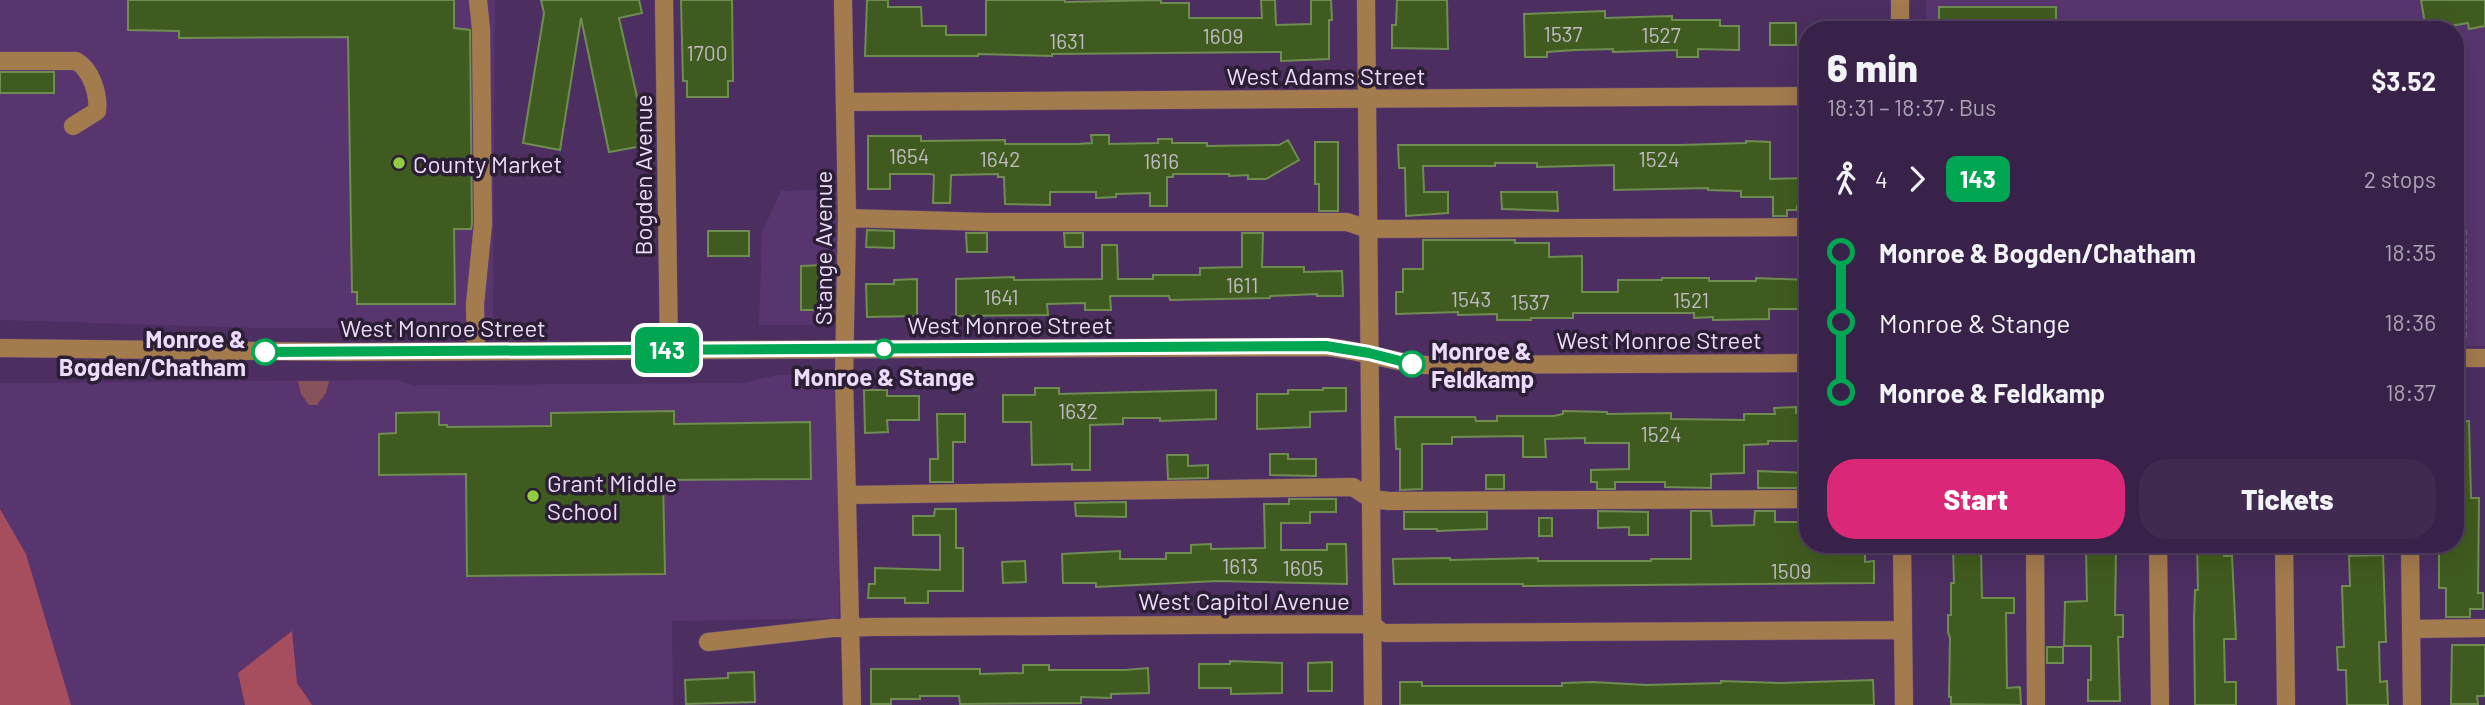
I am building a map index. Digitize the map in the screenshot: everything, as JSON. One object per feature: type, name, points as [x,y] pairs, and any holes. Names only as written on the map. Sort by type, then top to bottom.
[{"type":"street","points":[[476,351],[475,304],[483,225],[481,29],[478,0]]},
{"type":"street","name":"Bogden Avenue","points":[[664,0],[669,350]]},
{"type":"street","name":"Stange Avenue","points":[[843,0],[847,218],[844,377],[849,495],[852,705]]},
{"type":"street","points":[[1366,0],[1373,705]]},
{"type":"street","points":[[1900,0],[1900,21]]},
{"type":"street","points":[[0,61],[76,61],[81,64],[98,93],[97,111],[73,126]]},
{"type":"street","name":"West Adams Street","points":[[845,102],[1799,96]]},
{"type":"street","points":[[847,218],[987,222],[1347,222],[1368,229],[1799,227]]},
{"type":"street","name":"West Monroe Street","points":[[0,348],[261,352],[1326,346],[1369,353],[1401,363],[1425,365],[1799,363]]},
{"type":"street","points":[[2464,358],[2485,358]]},
{"type":"street","points":[[849,495],[1353,487],[1371,499],[1389,501],[1799,499]]},
{"type":"street","points":[[1902,553],[1904,705]]},
{"type":"street","points":[[2035,553],[2036,705]]},
{"type":"street","points":[[2158,553],[2160,705]]},
{"type":"street","points":[[2284,553],[2286,705]]},
{"type":"street","points":[[2410,553],[2412,705]]},
{"type":"street","name":"West Capitol Avenue","points":[[708,642],[850,628],[1372,624],[1386,633],[1903,630]]},
{"type":"street","points":[[2411,629],[2485,628]]},
{"type":"path","points":[[2464,222],[2465,342]]},
{"type":"shaded area","points":[[0,0],[495,0],[493,328],[256,328],[0,320]]},
{"type":"shaded area","points":[[1926,0],[2485,0],[2485,346],[2464,346],[2464,21],[1926,21]]},
{"type":"shaded area","points":[[838,189],[838,325],[759,325],[762,232],[781,191]]},
{"type":"shaded area","points":[[777,375],[838,376],[839,618],[672,621],[673,705],[62,705],[0,522],[0,383],[396,380],[413,385],[743,383]]},
{"type":"shaded area","points":[[298,381],[329,381],[326,393],[317,405],[309,405],[301,394]]},
{"type":"shaded area","points":[[0,509],[26,554],[71,705],[0,705]]},
{"type":"shaded area","points":[[292,631],[297,683],[312,705],[245,705],[238,673]]},
{"type":"building","points":[[128,0],[454,0],[454,28],[470,30],[472,223],[471,229],[454,229],[455,304],[357,304],[357,292],[352,292],[348,37],[179,38],[179,31],[128,30]]},
{"type":"building","points":[[541,0],[639,0],[642,13],[619,18],[648,145],[609,152],[581,18],[560,150],[523,143],[544,13]]},
{"type":"building","points":[[681,0],[732,0],[733,81],[728,81],[728,97],[687,97],[687,81],[683,81]]},
{"type":"building","points":[[867,0],[888,0],[888,7],[921,7],[922,26],[946,26],[946,35],[986,35],[986,0],[1161,0],[1161,3],[1189,3],[1189,18],[1262,18],[1261,0],[1275,0],[1276,25],[1311,24],[1311,0],[1331,0],[1329,59],[1281,61],[1281,52],[865,56]]},
{"type":"building","points":[[1397,0],[1447,0],[1448,49],[1392,48],[1392,25],[1396,25]]},
{"type":"building","points":[[2421,0],[2485,0],[2485,26],[2469,29],[2468,23],[2464,24],[2464,21],[2424,21]]},
{"type":"building","points":[[1939,7],[2056,7],[2056,21],[1939,21]]},
{"type":"building","points":[[1605,11],[1605,18],[1672,16],[1672,20],[1720,20],[1720,26],[1739,26],[1739,50],[1698,49],[1698,57],[1677,57],[1677,50],[1613,52],[1613,49],[1547,52],[1547,57],[1525,57],[1524,14]]},
{"type":"building","points":[[1770,23],[1796,23],[1796,45],[1770,45]]},
{"type":"building","points":[[0,72],[54,72],[54,93],[0,93]]},
{"type":"building","points":[[1091,135],[1109,135],[1109,144],[1158,143],[1158,139],[1172,139],[1172,143],[1207,143],[1207,146],[1279,145],[1288,140],[1299,160],[1266,179],[1248,179],[1248,175],[1173,174],[1173,177],[1167,177],[1167,206],[1150,206],[1150,193],[1116,194],[1116,197],[1096,198],[1096,192],[1050,192],[1050,205],[1005,204],[1004,177],[998,177],[998,174],[951,175],[950,203],[933,203],[934,175],[931,174],[890,174],[890,189],[868,189],[868,136],[921,136],[921,141],[1005,140],[1005,144],[1077,144],[1092,143]]},
{"type":"building","points":[[1315,142],[1338,142],[1338,211],[1319,211],[1319,184],[1315,184]]},
{"type":"building","points":[[1770,142],[1770,179],[1799,178],[1797,210],[1787,210],[1787,216],[1773,216],[1773,197],[1741,197],[1741,191],[1708,188],[1614,190],[1614,165],[1537,167],[1537,163],[1495,163],[1495,166],[1423,166],[1424,192],[1448,192],[1448,213],[1406,216],[1405,168],[1399,168],[1398,145],[1681,145]]},
{"type":"building","points":[[1501,192],[1557,192],[1558,211],[1502,209]]},
{"type":"building","points":[[867,230],[894,231],[894,248],[866,247]]},
{"type":"building","points":[[708,231],[749,231],[749,256],[708,256]]},
{"type":"building","points":[[966,233],[987,233],[987,252],[967,252]]},
{"type":"building","points":[[1064,233],[1083,233],[1083,247],[1065,247]]},
{"type":"building","points":[[1242,233],[1263,233],[1262,267],[1304,267],[1304,272],[1342,271],[1343,296],[1317,294],[1170,300],[1169,296],[1110,296],[1111,310],[1085,310],[1085,303],[1047,304],[1048,315],[956,316],[956,279],[1102,279],[1102,245],[1117,245],[1118,279],[1153,279],[1153,275],[1200,275],[1200,268],[1242,267]]},
{"type":"building","points":[[1423,240],[1515,240],[1515,243],[1549,243],[1549,257],[1582,256],[1582,292],[1618,292],[1618,280],[1799,280],[1799,309],[1769,309],[1769,319],[1713,320],[1713,317],[1694,318],[1694,313],[1573,313],[1573,318],[1531,320],[1497,320],[1497,314],[1458,315],[1458,312],[1396,314],[1396,292],[1403,292],[1403,269],[1423,269]]},
{"type":"building","points":[[825,265],[825,310],[801,310],[801,266]]},
{"type":"building","points":[[917,279],[917,316],[867,317],[866,284],[894,284],[894,280]]},
{"type":"building","points":[[1035,388],[1059,388],[1059,394],[1216,390],[1216,419],[1160,421],[1160,418],[1123,418],[1123,424],[1090,425],[1090,470],[1072,470],[1072,464],[1032,465],[1031,422],[1003,422],[1003,395],[1035,395]]},
{"type":"building","points":[[1346,388],[1346,411],[1310,412],[1310,427],[1257,429],[1257,394],[1288,394],[1288,390]]},
{"type":"building","points":[[864,390],[887,390],[887,396],[919,396],[919,420],[887,420],[888,432],[865,433]]},
{"type":"building","points":[[1796,407],[1796,413],[1799,413],[1799,441],[1768,441],[1768,444],[1744,445],[1744,473],[1711,474],[1711,488],[1665,487],[1665,482],[1615,482],[1615,489],[1597,489],[1597,482],[1591,482],[1591,470],[1629,469],[1629,443],[1585,443],[1585,438],[1545,439],[1546,457],[1523,457],[1523,436],[1452,437],[1452,444],[1422,444],[1422,489],[1400,490],[1400,449],[1396,449],[1395,417],[1475,417],[1476,421],[1497,421],[1497,416],[1554,416],[1563,414],[1563,411],[1607,414],[1671,413],[1671,419],[1744,420],[1744,414],[1775,414],[1774,408]]},
{"type":"building","points":[[674,411],[674,424],[810,422],[811,479],[663,480],[665,574],[467,576],[466,474],[379,475],[379,434],[396,433],[396,413],[439,412],[439,425],[447,427],[551,426],[551,413]]},
{"type":"building","points":[[937,414],[965,414],[965,442],[953,442],[953,482],[930,482],[930,459],[938,459]]},
{"type":"building","points":[[2464,421],[2469,421],[2471,498],[2479,498],[2478,593],[2483,593],[2483,609],[2470,609],[2470,617],[2446,617],[2446,588],[2439,588],[2439,553],[2464,553]]},
{"type":"building","points":[[1270,454],[1288,454],[1288,459],[1316,459],[1316,476],[1270,475]]},
{"type":"building","points":[[1167,455],[1188,455],[1188,466],[1208,465],[1208,478],[1168,479]]},
{"type":"building","points":[[1758,471],[1799,473],[1799,488],[1758,488]]},
{"type":"building","points":[[1486,475],[1504,475],[1504,489],[1486,489]]},
{"type":"building","points":[[1289,499],[1336,499],[1336,512],[1310,512],[1310,523],[1281,523],[1281,550],[1327,550],[1327,544],[1346,544],[1347,584],[1217,581],[1096,587],[1096,583],[1063,583],[1062,554],[1120,551],[1120,559],[1166,559],[1166,553],[1191,553],[1191,545],[1211,544],[1211,549],[1265,548],[1264,504],[1289,504]]},
{"type":"building","points":[[1126,502],[1126,517],[1076,516],[1075,503]]},
{"type":"building","points":[[935,509],[956,509],[956,548],[963,548],[963,591],[928,591],[928,603],[905,603],[905,598],[868,598],[869,584],[875,584],[875,568],[940,570],[940,535],[913,535],[913,516],[934,516]]},
{"type":"building","points":[[1598,511],[1648,512],[1648,535],[1629,535],[1629,527],[1598,528]]},
{"type":"building","points":[[1691,511],[1711,511],[1712,526],[1754,525],[1755,511],[1775,511],[1775,522],[1799,522],[1799,553],[1865,553],[1865,562],[1874,561],[1874,583],[1523,586],[1394,584],[1393,559],[1691,559]]},
{"type":"building","points":[[1404,512],[1487,512],[1487,529],[1404,529]]},
{"type":"building","points":[[1539,518],[1552,518],[1552,536],[1539,536]]},
{"type":"building","points":[[1953,553],[1981,553],[1982,598],[2014,598],[2014,613],[2006,613],[2007,688],[2020,687],[2021,705],[1951,704],[1948,615],[1951,615],[1951,583],[1954,583]]},
{"type":"building","points":[[2086,553],[2116,553],[2115,615],[2123,615],[2123,637],[2118,637],[2120,701],[2088,701],[2091,646],[2064,646],[2065,602],[2087,601]]},
{"type":"building","points":[[2197,553],[2224,553],[2224,556],[2232,556],[2236,639],[2224,639],[2225,682],[2236,682],[2236,705],[2195,705],[2194,619],[2195,590],[2198,590]]},
{"type":"building","points":[[2383,555],[2386,642],[2379,642],[2380,682],[2387,681],[2388,705],[2347,705],[2346,670],[2338,670],[2337,647],[2344,647],[2342,586],[2350,586],[2349,556]]},
{"type":"building","points":[[1025,561],[1026,582],[1003,583],[1002,562]]},
{"type":"building","points":[[2452,645],[2485,645],[2485,696],[2477,696],[2478,704],[2451,704]]},
{"type":"building","points":[[2047,647],[2063,647],[2063,663],[2047,663]]},
{"type":"building","points":[[1230,661],[1282,663],[1282,693],[1231,694],[1231,688],[1199,688],[1199,664],[1230,664]]},
{"type":"building","points":[[1332,662],[1332,691],[1308,691],[1308,663]]},
{"type":"building","points":[[1023,665],[1049,665],[1049,670],[1148,668],[1149,693],[1111,694],[1111,698],[1081,697],[1081,703],[960,704],[959,696],[920,696],[920,699],[891,699],[891,704],[871,704],[871,669],[980,669],[980,674],[1023,673]]},
{"type":"building","points":[[754,672],[755,702],[686,704],[685,680],[728,678],[728,673]]},
{"type":"building","points":[[1873,680],[1874,705],[1400,705],[1400,682],[1422,682],[1422,686],[1562,686],[1562,683],[1593,682],[1646,685],[1721,681],[1781,683]]},
{"type":"bus line","name":"143","points":[[265,352],[1326,346],[1412,364]]},
{"type":"place","name":"County Market","points":[[399,163]]},
{"type":"place","name":"Monroe & Stange","points":[[884,349]]},
{"type":"place","name":"Monroe & Bogden/Chatham","points":[[265,352]]},
{"type":"place","name":"Monroe & Feldkamp","points":[[1412,364]]},
{"type":"place","name":"Grant Middle School","points":[[533,496]]}]
